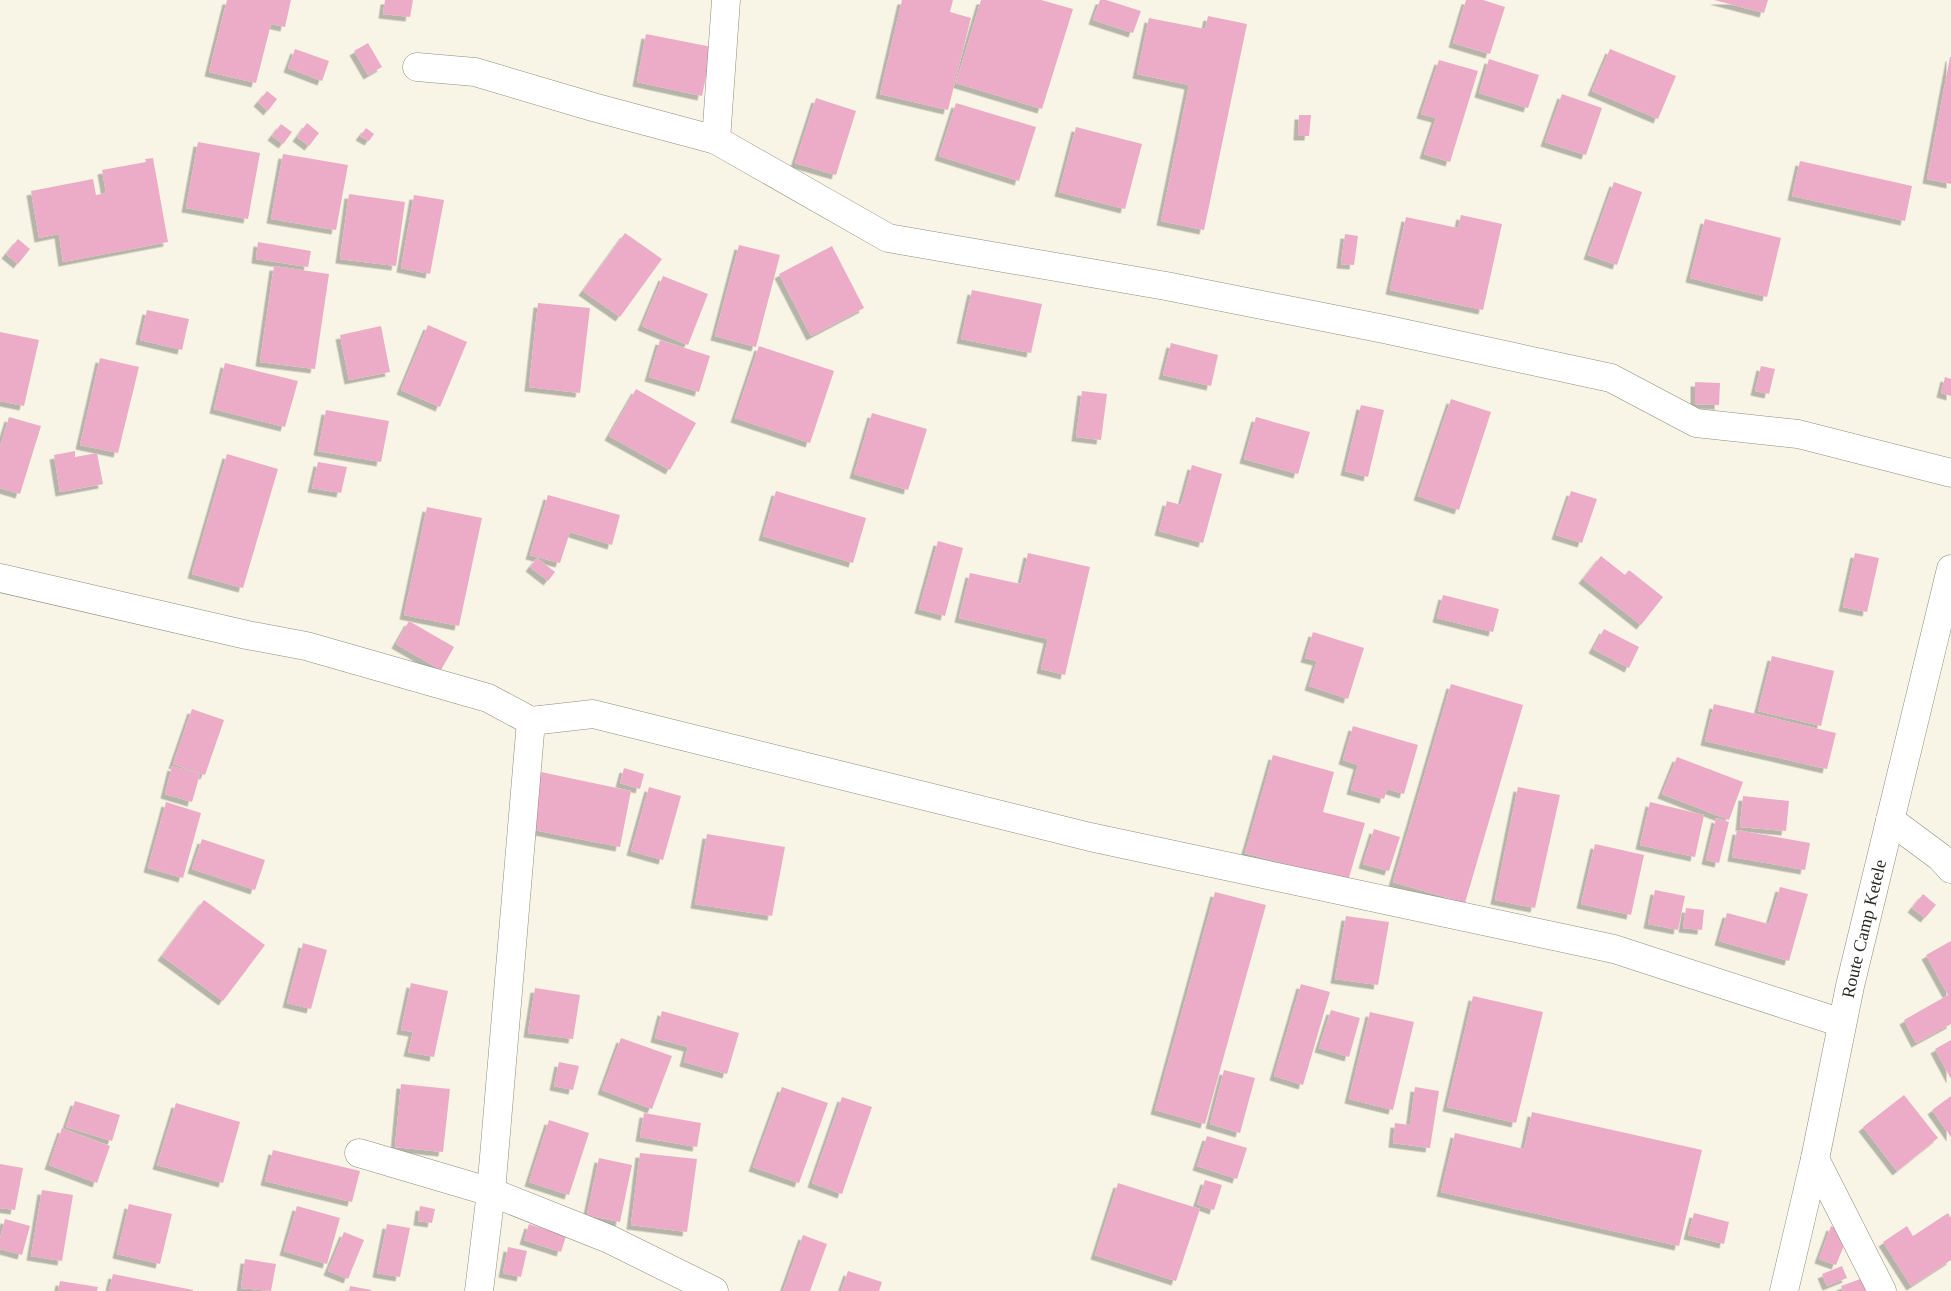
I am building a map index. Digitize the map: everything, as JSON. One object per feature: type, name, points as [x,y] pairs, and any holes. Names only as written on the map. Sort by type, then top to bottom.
[{"type":"street","points":[[716,140],[726,0]]},
{"type":"street","points":[[417,67],[475,72],[593,107],[716,140],[888,238],[1166,286],[1384,329],[1602,376],[1611,378],[1696,423],[1798,434],[1951,473]]},
{"type":"street","name":"Route Camp Ketele","points":[[1784,1291],[1815,1159],[1842,1024],[1951,569]]},
{"type":"street","points":[[0,578],[247,635],[306,646],[488,698],[531,721],[592,714],[1090,837],[1614,949],[1842,1024]]},
{"type":"street","points":[[479,1291],[491,1192],[531,721]]},
{"type":"street","points":[[1890,820],[1940,857],[1951,869]]},
{"type":"street","points":[[359,1153],[491,1192],[608,1239],[714,1291]]},
{"type":"street","points":[[1815,1159],[1882,1291]]},
{"type":"building","points":[[227,0],[291,0],[285,27],[271,24],[256,83],[209,72]]},
{"type":"building","points":[[385,0],[413,0],[410,17],[383,14]]},
{"type":"building","points":[[902,0],[953,0],[950,12],[971,18],[948,110],[880,94]]},
{"type":"building","points":[[981,0],[1041,0],[1073,9],[1042,109],[956,83]]},
{"type":"building","points":[[1100,0],[1106,0],[1141,11],[1133,33],[1093,20]]},
{"type":"building","points":[[1466,0],[1483,0],[1505,7],[1490,54],[1453,43]]},
{"type":"building","points":[[1714,0],[1768,0],[1764,13]]},
{"type":"building","points":[[1208,16],[1247,24],[1204,230],[1161,221],[1189,85],[1137,74],[1149,18],[1205,29]]},
{"type":"building","points":[[646,34],[712,47],[702,96],[637,82]]},
{"type":"building","points":[[368,43],[382,67],[368,75],[354,51]]},
{"type":"building","points":[[295,49],[329,61],[322,81],[288,68]]},
{"type":"building","points":[[1610,49],[1676,76],[1658,119],[1592,91]]},
{"type":"building","points":[[1951,57],[1951,184],[1927,179]]},
{"type":"building","points":[[1489,59],[1539,75],[1528,108],[1479,93]]},
{"type":"building","points":[[1439,60],[1478,71],[1450,162],[1424,154],[1436,118],[1421,114]]},
{"type":"building","points":[[267,91],[277,99],[268,111],[258,102]]},
{"type":"building","points":[[1562,94],[1602,108],[1586,155],[1545,142]]},
{"type":"building","points":[[816,98],[856,111],[836,175],[795,163]]},
{"type":"building","points":[[956,103],[1036,127],[1019,181],[939,156]]},
{"type":"building","points":[[1299,115],[1311,115],[1309,136],[1298,136]]},
{"type":"building","points":[[307,123],[319,133],[309,146],[297,137]]},
{"type":"building","points":[[281,124],[292,132],[283,144],[272,136]]},
{"type":"building","points":[[1076,127],[1142,144],[1125,209],[1059,192]]},
{"type":"building","points":[[366,128],[374,134],[369,141],[360,136]]},
{"type":"building","points":[[198,142],[260,153],[248,219],[186,208]]},
{"type":"building","points":[[283,154],[348,165],[336,230],[271,219]]},
{"type":"building","points":[[153,158],[168,242],[63,262],[59,234],[39,238],[31,191],[93,179],[96,195],[106,193],[102,170],[146,162],[145,159]]},
{"type":"building","points":[[1800,161],[1912,186],[1905,221],[1792,196]]},
{"type":"building","points":[[1614,182],[1642,192],[1617,265],[1588,255]]},
{"type":"building","points":[[349,194],[405,202],[396,266],[340,259]]},
{"type":"building","points":[[414,195],[444,200],[430,274],[401,268]]},
{"type":"building","points":[[1461,215],[1502,224],[1483,310],[1390,290],[1406,217],[1458,228]]},
{"type":"building","points":[[1705,219],[1781,238],[1767,297],[1690,278]]},
{"type":"building","points":[[625,233],[662,259],[620,317],[583,291]]},
{"type":"building","points":[[1345,234],[1358,236],[1354,265],[1341,264]]},
{"type":"building","points":[[18,239],[30,249],[18,264],[6,254]]},
{"type":"building","points":[[258,242],[311,251],[308,267],[256,259]]},
{"type":"building","points":[[739,245],[780,255],[756,347],[715,336]]},
{"type":"building","points":[[832,246],[864,308],[811,336],[779,274]]},
{"type":"building","points":[[274,266],[329,274],[315,369],[260,362]]},
{"type":"building","points":[[663,276],[708,294],[688,345],[642,326]]},
{"type":"building","points":[[972,290],[1042,304],[1031,353],[961,339]]},
{"type":"building","points":[[538,303],[590,308],[580,393],[529,387]]},
{"type":"building","points":[[147,310],[189,319],[182,350],[140,340]]},
{"type":"building","points":[[428,325],[467,342],[440,407],[401,390]]},
{"type":"building","points":[[381,326],[390,372],[349,380],[340,335]]},
{"type":"building","points":[[0,332],[39,340],[24,406],[0,401]]},
{"type":"building","points":[[660,340],[710,356],[699,392],[649,377]]},
{"type":"building","points":[[1171,343],[1218,355],[1211,386],[1163,375]]},
{"type":"building","points":[[759,346],[834,371],[810,443],[735,418]]},
{"type":"building","points":[[100,358],[139,367],[118,453],[80,445]]},
{"type":"building","points":[[225,363],[298,381],[285,427],[214,409]]},
{"type":"building","points":[[1761,366],[1775,369],[1769,394],[1755,391]]},
{"type":"building","points":[[1945,377],[1951,379],[1951,396],[1941,393]]},
{"type":"building","points":[[1695,382],[1720,383],[1719,405],[1695,404]]},
{"type":"building","points":[[636,389],[696,423],[670,470],[609,436]]},
{"type":"building","points":[[1082,391],[1107,394],[1101,440],[1076,437]]},
{"type":"building","points":[[1451,399],[1491,412],[1459,510],[1418,496]]},
{"type":"building","points":[[1361,405],[1384,410],[1368,477],[1345,471]]},
{"type":"building","points":[[326,410],[389,421],[381,462],[318,451]]},
{"type":"building","points":[[872,413],[927,429],[908,490],[854,474]]},
{"type":"building","points":[[9,417],[41,426],[20,494],[0,488],[0,447]]},
{"type":"building","points":[[1256,417],[1310,432],[1298,474],[1244,459]]},
{"type":"building","points":[[75,451],[75,457],[97,453],[103,484],[60,492],[54,455]]},
{"type":"building","points":[[227,454],[278,469],[243,588],[192,574]]},
{"type":"building","points":[[318,462],[347,467],[341,493],[312,488]]},
{"type":"building","points":[[1192,465],[1222,474],[1203,543],[1159,531],[1167,501],[1181,505]]},
{"type":"building","points":[[776,491],[866,518],[853,563],[763,536]]},
{"type":"building","points":[[1571,491],[1597,499],[1582,543],[1556,535]]},
{"type":"building","points":[[548,495],[620,515],[612,545],[570,532],[560,563],[530,555]]},
{"type":"building","points":[[427,507],[482,518],[459,626],[404,615]]},
{"type":"building","points":[[938,541],[963,548],[945,616],[919,609]]},
{"type":"building","points":[[1028,553],[1090,567],[1065,675],[1041,669],[1048,639],[959,618],[970,573],[1021,584]]},
{"type":"building","points":[[1855,553],[1879,558],[1867,612],[1843,607]]},
{"type":"building","points":[[1601,556],[1625,575],[1629,570],[1663,597],[1641,625],[1583,579]]},
{"type":"building","points":[[537,558],[555,572],[548,581],[530,567]]},
{"type":"building","points":[[1443,595],[1499,609],[1493,632],[1437,618]]},
{"type":"building","points":[[409,621],[454,647],[441,670],[396,644]]},
{"type":"building","points":[[1604,629],[1639,647],[1629,668],[1593,649]]},
{"type":"building","points":[[1313,632],[1364,648],[1348,699],[1309,686],[1317,661],[1305,658]]},
{"type":"building","points":[[1772,656],[1834,671],[1821,726],[1758,711]]},
{"type":"building","points":[[1451,684],[1523,705],[1465,903],[1393,882]]},
{"type":"building","points":[[1714,704],[1836,733],[1827,769],[1705,741]]},
{"type":"building","points":[[192,709],[224,720],[205,775],[173,764]]},
{"type":"building","points":[[1353,726],[1418,745],[1404,794],[1387,789],[1384,799],[1351,790],[1358,765],[1343,760]]},
{"type":"building","points":[[1273,755],[1334,772],[1323,812],[1365,823],[1348,881],[1245,853]]},
{"type":"building","points":[[1677,757],[1743,782],[1729,820],[1662,794]]},
{"type":"building","points":[[172,766],[200,774],[192,802],[165,794]]},
{"type":"building","points":[[624,768],[644,774],[640,789],[620,783]]},
{"type":"building","points":[[541,772],[631,791],[620,847],[529,829]]},
{"type":"building","points":[[649,787],[681,796],[663,860],[631,851]]},
{"type":"building","points":[[1518,787],[1560,795],[1535,908],[1495,900]]},
{"type":"building","points":[[1743,796],[1789,801],[1786,831],[1740,827]]},
{"type":"building","points":[[166,802],[201,813],[183,878],[148,868]]},
{"type":"building","points":[[1650,802],[1704,815],[1695,857],[1640,845]]},
{"type":"building","points":[[1716,818],[1729,822],[1719,863],[1706,860]]},
{"type":"building","points":[[1374,829],[1400,837],[1389,871],[1363,864]]},
{"type":"building","points":[[1737,830],[1810,843],[1805,870],[1732,857]]},
{"type":"building","points":[[707,834],[785,847],[772,916],[695,904]]},
{"type":"building","points":[[202,839],[265,860],[255,890],[192,869]]},
{"type":"building","points":[[1595,844],[1644,855],[1631,915],[1581,904]]},
{"type":"building","points":[[1780,887],[1808,894],[1789,961],[1719,941],[1727,913],[1769,924]]},
{"type":"building","points":[[1655,890],[1685,896],[1678,930],[1648,924]]},
{"type":"building","points":[[1215,892],[1266,905],[1205,1124],[1155,1110]]},
{"type":"building","points":[[1923,894],[1936,905],[1925,918],[1912,908]]},
{"type":"building","points":[[204,900],[265,945],[223,1001],[162,956]]},
{"type":"building","points":[[1686,908],[1704,910],[1702,930],[1683,928]]},
{"type":"building","points":[[1346,916],[1389,922],[1378,985],[1335,979]]},
{"type":"building","points":[[1951,941],[1951,1024],[1916,1043],[1904,1020],[1948,995],[1926,955]]},
{"type":"building","points":[[303,943],[327,950],[311,1009],[287,1003]]},
{"type":"building","points":[[411,983],[448,991],[434,1057],[408,1052],[413,1032],[401,1030]]},
{"type":"building","points":[[1301,984],[1330,992],[1303,1085],[1274,1076]]},
{"type":"building","points":[[535,988],[580,995],[573,1039],[528,1033]]},
{"type":"building","points":[[1473,996],[1543,1012],[1516,1123],[1447,1107]]},
{"type":"building","points":[[1331,1010],[1360,1018],[1349,1057],[1319,1048]]},
{"type":"building","points":[[662,1011],[739,1033],[727,1074],[684,1062],[688,1047],[655,1038]]},
{"type":"building","points":[[1370,1012],[1414,1022],[1393,1110],[1349,1099]]},
{"type":"building","points":[[621,1038],[672,1056],[652,1109],[602,1090]]},
{"type":"building","points":[[1951,1040],[1951,1079],[1935,1049]]},
{"type":"building","points":[[559,1062],[579,1066],[573,1090],[554,1086]]},
{"type":"building","points":[[1224,1070],[1255,1078],[1240,1133],[1210,1124]]},
{"type":"building","points":[[401,1084],[450,1089],[443,1152],[395,1147]]},
{"type":"building","points":[[782,1087],[828,1103],[799,1183],[753,1167]]},
{"type":"building","points":[[1415,1087],[1439,1091],[1430,1148],[1393,1143],[1395,1123],[1410,1125]]},
{"type":"building","points":[[1904,1095],[1938,1138],[1897,1171],[1863,1127]]},
{"type":"building","points":[[1951,1096],[1951,1137],[1932,1110]]},
{"type":"building","points":[[842,1097],[872,1107],[842,1194],[812,1183]]},
{"type":"building","points":[[75,1101],[120,1115],[112,1141],[66,1127]]},
{"type":"building","points":[[176,1103],[240,1122],[223,1183],[157,1165]]},
{"type":"building","points":[[1532,1112],[1702,1150],[1679,1246],[1441,1192],[1455,1133],[1524,1149]]},
{"type":"building","points":[[644,1113],[701,1123],[697,1147],[640,1137]]},
{"type":"building","points":[[549,1120],[589,1133],[569,1195],[529,1182]]},
{"type":"building","points":[[62,1128],[110,1146],[97,1183],[49,1165]]},
{"type":"building","points":[[1207,1136],[1247,1148],[1237,1179],[1197,1166]]},
{"type":"building","points":[[273,1150],[360,1171],[352,1202],[265,1181]]},
{"type":"building","points":[[640,1153],[697,1159],[687,1232],[631,1225]]},
{"type":"building","points":[[599,1158],[632,1165],[620,1222],[587,1215]]},
{"type":"building","points":[[0,1164],[23,1168],[15,1210],[0,1208]]},
{"type":"building","points":[[1205,1180],[1222,1185],[1214,1210],[1197,1204]]},
{"type":"building","points":[[1118,1183],[1200,1209],[1176,1281],[1095,1255]]},
{"type":"building","points":[[42,1190],[73,1195],[62,1261],[31,1256]]},
{"type":"building","points":[[129,1204],[172,1214],[160,1264],[117,1254]]},
{"type":"building","points":[[297,1206],[340,1218],[327,1264],[284,1251]]},
{"type":"building","points":[[420,1206],[435,1209],[432,1223],[418,1221]]},
{"type":"building","points":[[1694,1213],[1729,1222],[1724,1244],[1688,1235]]},
{"type":"building","points":[[1948,1213],[1951,1218],[1951,1260],[1911,1286],[1883,1242],[1907,1226],[1913,1236]]},
{"type":"building","points":[[5,1219],[30,1226],[22,1255],[0,1249],[0,1239]]},
{"type":"building","points":[[387,1224],[410,1228],[400,1277],[377,1273]]},
{"type":"building","points":[[529,1224],[566,1236],[561,1252],[524,1240]]},
{"type":"building","points":[[1831,1226],[1849,1233],[1836,1265],[1819,1259]]},
{"type":"building","points":[[344,1232],[364,1240],[348,1279],[328,1271]]},
{"type":"building","points":[[803,1235],[827,1244],[810,1291],[783,1291]]},
{"type":"building","points":[[508,1247],[527,1251],[521,1277],[503,1273]]},
{"type":"building","points":[[245,1259],[276,1264],[271,1291],[241,1288]]},
{"type":"building","points":[[1842,1266],[1847,1278],[1827,1286],[1822,1274]]},
{"type":"building","points":[[848,1271],[882,1282],[879,1291],[841,1291]]},
{"type":"building","points":[[113,1274],[193,1290],[193,1291],[109,1291]]},
{"type":"building","points":[[1863,1278],[1868,1291],[1843,1291],[1841,1286]]},
{"type":"building","points":[[60,1281],[98,1287],[97,1291],[58,1291]]},
{"type":"building","points":[[350,1286],[371,1290],[371,1291],[349,1291]]}]
